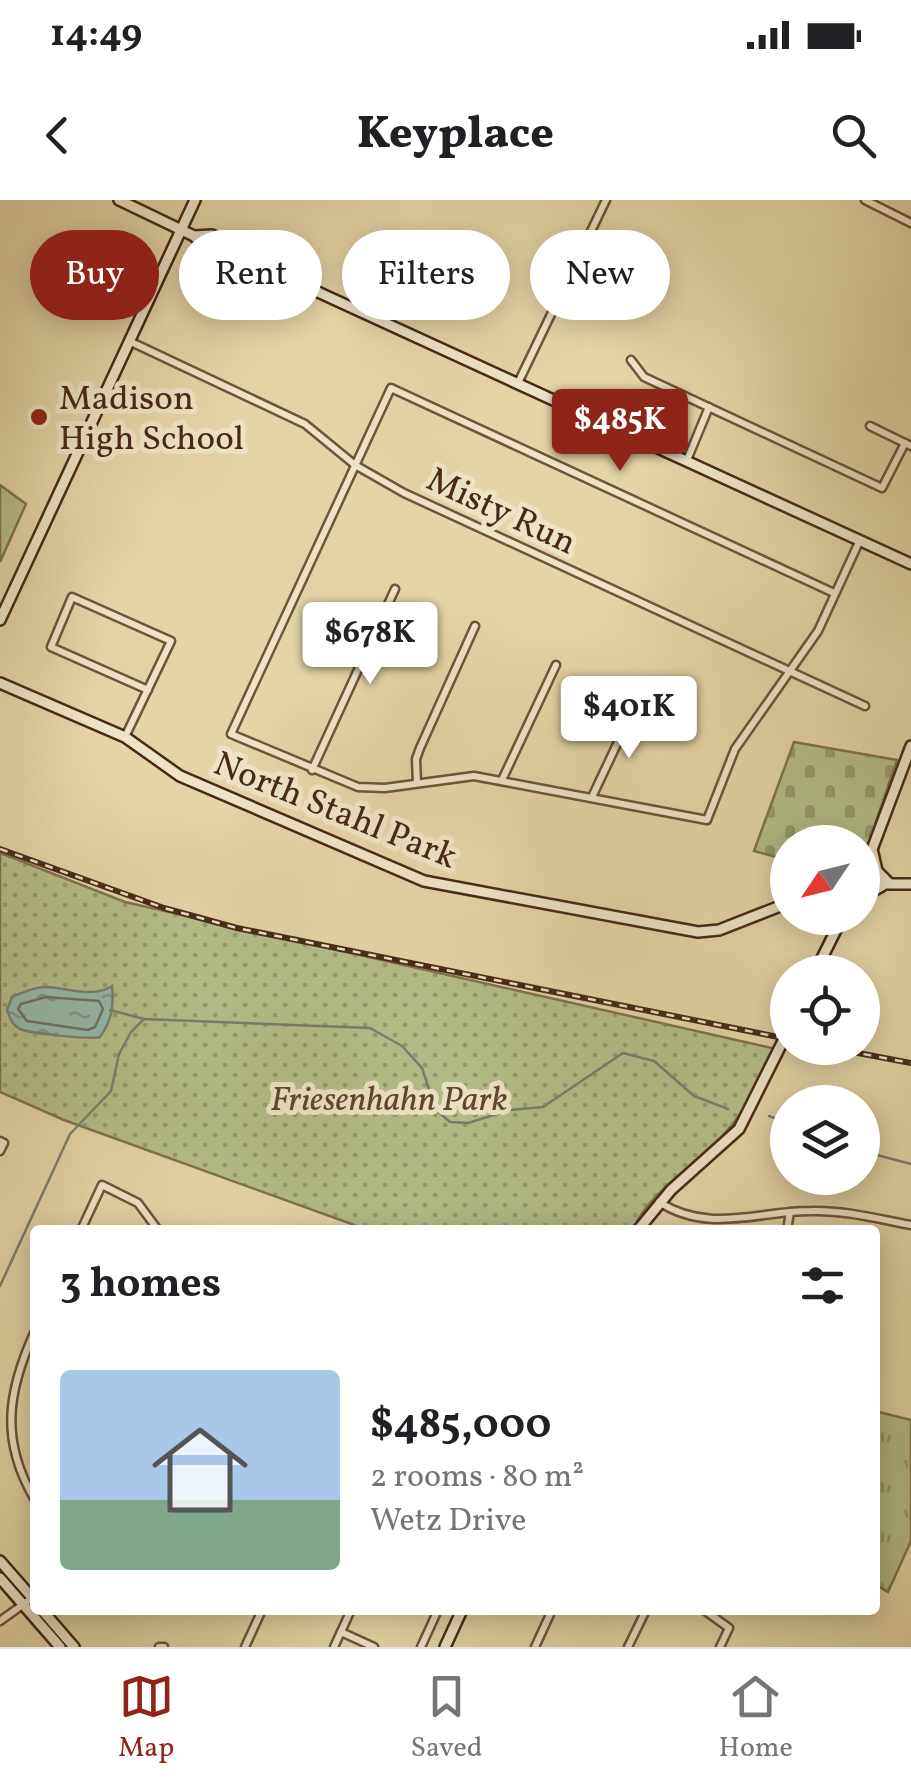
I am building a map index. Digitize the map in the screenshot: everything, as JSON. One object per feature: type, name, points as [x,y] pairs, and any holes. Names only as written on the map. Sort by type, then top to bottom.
[{"type":"street","points":[[118,200],[194,236],[212,235],[293,275],[296,282],[911,564]]},
{"type":"street","points":[[0,620],[195,200]]},
{"type":"street","points":[[518,383],[606,200]]},
{"type":"street","points":[[865,200],[911,222]]},
{"type":"street","name":"Misty Run","points":[[129,341],[305,424],[355,464],[404,493],[865,706]]},
{"type":"street","points":[[632,360],[644,376],[882,488],[908,444],[870,426]]},
{"type":"street","points":[[834,593],[391,388],[231,734],[349,786],[368,789],[464,776],[707,820],[735,749],[818,632],[860,540]]},
{"type":"street","points":[[686,460],[710,408]]},
{"type":"street","points":[[312,770],[396,589]]},
{"type":"street","points":[[125,737],[148,690],[171,641],[72,597],[51,646],[148,690]]},
{"type":"street","points":[[416,783],[420,748],[476,626]]},
{"type":"street","points":[[502,780],[556,665]]},
{"type":"street","name":"North Stahl Park","points":[[0,683],[125,737],[180,776],[424,880],[681,931],[720,930],[770,910]]},
{"type":"street","points":[[592,798],[629,720],[643,705],[656,704]]},
{"type":"street","points":[[880,832],[911,746]]},
{"type":"street","points":[[880,874],[889,884]]},
{"type":"street","points":[[880,884],[911,884]]},
{"type":"street","points":[[880,888],[889,884]]},
{"type":"street","points":[[823,955],[832,936]]},
{"type":"street","points":[[642,1225],[660,1202],[740,1128],[772,1065]]},
{"type":"street","points":[[0,1152],[2,1142]]},
{"type":"street","points":[[83,1225],[102,1185],[138,1203],[154,1225]]},
{"type":"street","points":[[660,1202],[700,1219],[740,1220],[830,1211],[911,1225]]},
{"type":"street","points":[[788,1225],[790,1212]]},
{"type":"street","points":[[697,1225],[700,1219]]},
{"type":"street","points":[[875,1225],[876,1219]]},
{"type":"street","points":[[30,1344],[14,1381],[8,1423],[16,1464],[30,1491]]},
{"type":"street","points":[[0,1561],[30,1599]]},
{"type":"street","points":[[0,1578],[30,1599]]},
{"type":"street","points":[[0,1621],[30,1601]]},
{"type":"street","points":[[40,1615],[60,1647]]},
{"type":"street","points":[[46,1615],[74,1647]]},
{"type":"street","points":[[245,1647],[260,1615]]},
{"type":"street","points":[[334,1647],[349,1615]]},
{"type":"street","points":[[422,1647],[436,1615]]},
{"type":"street","points":[[445,1647],[460,1615]]},
{"type":"street","points":[[534,1647],[550,1615]]},
{"type":"street","points":[[628,1647],[644,1615]]},
{"type":"street","points":[[711,1615],[729,1628],[720,1647]]},
{"type":"street","points":[[341,1632],[374,1647]]},
{"type":"green space","points":[[0,485],[26,504],[0,562]]},
{"type":"green space","points":[[794,742],[897,760],[875,825],[770,825],[770,855],[754,851]]},
{"type":"green space","name":"Friesenhahn Park","points":[[0,853],[125,902],[770,1048],[770,1061],[732,1125],[662,1190],[635,1225],[354,1225],[64,1120],[0,1092]]},
{"type":"green space","points":[[880,1412],[911,1420],[911,1541],[888,1592],[880,1587]]},
{"type":"water","points":[[112,986],[111,1013],[100,1037],[20,1029],[7,1010],[12,997],[36,988],[96,992]]},
{"type":"waterway","points":[[110,1010],[144,1019],[370,1028],[402,1046],[422,1068],[436,1110],[450,1122],[468,1123],[510,1110],[543,1107],[623,1053],[654,1061],[694,1096],[728,1109]]},
{"type":"waterway","points":[[0,1286],[70,1134],[111,1091],[119,1054],[131,1032],[144,1019]]},
{"type":"waterway","points":[[880,1156],[911,1164]]},
{"type":"railway","points":[[0,849],[164,908],[237,928],[770,1035]]},
{"type":"railway","points":[[880,1057],[911,1063]]},
{"type":"place","name":"Madison High School","points":[[39,417]]}]
